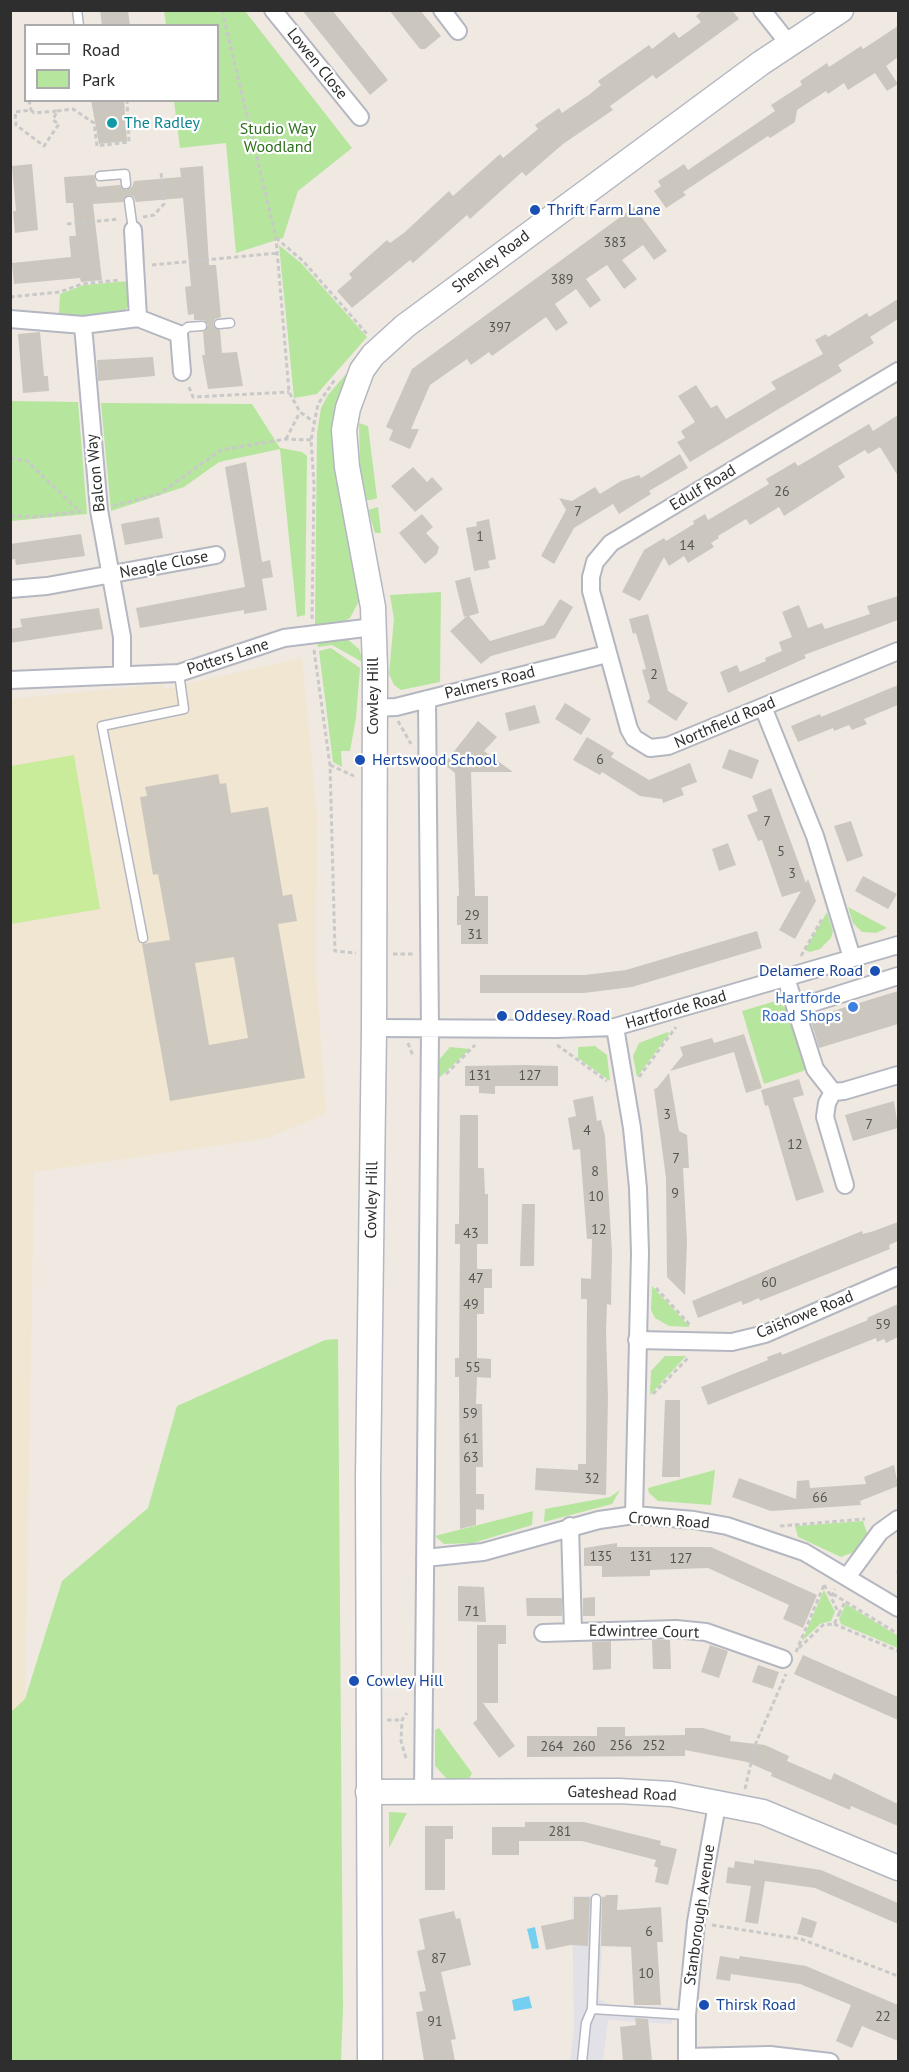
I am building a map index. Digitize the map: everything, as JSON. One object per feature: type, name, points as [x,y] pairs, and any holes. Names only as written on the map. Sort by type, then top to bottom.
[{"type":"main road","name":"Shenley Road","points":[[373,627],[373,607],[346,467],[344,430],[354,387],[373,355],[405,326],[560,209],[789,44],[840,10]]},
{"type":"main road","name":"Cowley Hill","points":[[370,2061],[368,1478],[375,1028],[373,627]]},
{"type":"main road","name":"Gateshead Road","points":[[368,1792],[650,1792],[729,1805],[802,1826],[898,1868]]},
{"type":"street","name":"Lowen Close","points":[[273,10],[360,117]]},
{"type":"street","points":[[442,10],[458,31]]},
{"type":"street","points":[[762,10],[789,44]]},
{"type":"street","points":[[133,231],[138,318]]},
{"type":"street","points":[[10,319],[83,325],[138,318],[179,334],[182,372]]},
{"type":"street","name":"Balcon Way","points":[[83,325],[99,510],[122,637],[122,675]]},
{"type":"street","name":"Edulf Road","points":[[607,654],[591,591],[595,562],[606,548],[898,370]]},
{"type":"street","name":"Neagle Close","points":[[10,589],[47,586],[216,555]]},
{"type":"street","name":"Potters Lane","points":[[10,680],[179,673],[284,638],[373,627]]},
{"type":"street","name":"Northfield Road","points":[[607,654],[629,729],[634,738],[650,748],[668,746],[898,651]]},
{"type":"street","name":"Palmers Road","points":[[373,708],[396,707],[607,654]]},
{"type":"street","points":[[423,1793],[430,1030],[427,699]]},
{"type":"street","points":[[763,707],[815,836],[852,958]]},
{"type":"street","name":"Hartforde Road","points":[[375,1028],[430,1030],[615,1027],[898,945]]},
{"type":"street","points":[[796,1008],[898,976]]},
{"type":"street","points":[[786,978],[815,1069],[832,1092]]},
{"type":"street","points":[[615,1027],[632,1128],[638,1188],[640,1253],[634,1515]]},
{"type":"street","points":[[832,1092],[844,1091],[898,1075]]},
{"type":"street","points":[[832,1092],[826,1103],[825,1117],[845,1185]]},
{"type":"street","name":"Caishowe Road","points":[[638,1340],[732,1342],[765,1334],[898,1276]]},
{"type":"street","name":"Crown Road","points":[[425,1558],[483,1552],[570,1526],[634,1515],[694,1520],[727,1526],[804,1552],[898,1608]]},
{"type":"street","points":[[845,1575],[880,1532],[898,1519]]},
{"type":"street","name":"Edwintree Court","points":[[570,1526],[573,1632]]},
{"type":"street","name":"Edwintree Court","points":[[543,1633],[676,1629],[706,1632],[789,1661]]},
{"type":"street","name":"Stanborough Avenue","points":[[687,2059],[687,2015],[696,1922],[729,1805]]},
{"type":"street","points":[[687,2059],[770,2055],[830,2061]]},
{"type":"lane","points":[[100,176],[125,174],[126,184]]},
{"type":"lane","points":[[129,201],[133,231]]},
{"type":"lane","points":[[219,324],[230,323]]},
{"type":"lane","points":[[179,334],[188,327],[202,326]]},
{"type":"lane","points":[[143,938],[102,726],[184,709],[179,673]]},
{"type":"lane","points":[[582,2061],[586,2023],[592,2009],[596,1899]]},
{"type":"lane","points":[[592,2009],[687,2015]]},
{"type":"path","points":[[222,10],[276,238],[289,392],[300,412],[314,422]]},
{"type":"path","points":[[29,102],[31,110]]},
{"type":"path","points":[[57,111],[53,120],[59,124],[44,146],[16,125],[15,112],[31,110],[34,113],[73,109],[94,123],[97,146],[129,142],[127,102]]},
{"type":"path","points":[[276,238],[303,261],[372,338]]},
{"type":"path","points":[[10,297],[60,292],[82,284],[135,272],[278,253]]},
{"type":"path","points":[[182,372],[193,398],[289,392]]},
{"type":"path","points":[[286,439],[300,412]]},
{"type":"path","points":[[10,516],[99,510],[159,494],[221,450],[286,439],[311,440]]},
{"type":"path","points":[[10,458],[27,461],[79,511]]},
{"type":"path","points":[[311,633],[330,765],[335,951],[361,954]]},
{"type":"path","points":[[330,765],[354,777]]},
{"type":"path","points":[[800,958],[828,908]]},
{"type":"path","points":[[384,955],[418,954]]},
{"type":"path","points":[[636,1081],[676,1027]]},
{"type":"path","points":[[444,1076],[475,1045]]},
{"type":"path","points":[[557,1045],[614,1086]]},
{"type":"path","points":[[651,1283],[693,1329]]},
{"type":"path","points":[[648,1399],[691,1354]]},
{"type":"path","points":[[772,1526],[865,1519]]},
{"type":"path","points":[[832,1596],[845,1575]]},
{"type":"path","points":[[729,1805],[789,1661],[798,1648],[824,1585],[832,1596],[838,1614]]},
{"type":"path","points":[[832,1596],[845,1601],[898,1634]]},
{"type":"path","points":[[834,1624],[845,1601]]},
{"type":"path","points":[[798,1648],[823,1625],[834,1624],[898,1651]]},
{"type":"path","points":[[696,1922],[801,1939],[898,1977]]},
{"type":"shaded area","points":[[302,658],[317,816],[316,972],[326,1113],[268,1138],[34,1172],[25,1699],[11,1712],[10,699],[163,684],[164,689]]},
{"type":"shaded area","points":[[572,1896],[605,1896],[599,1999],[611,2005],[673,2007],[672,2024],[608,2020],[603,2061],[570,2062],[574,2030]]},
{"type":"green space","name":"Studio Way Woodland","points":[[164,11],[245,11],[352,148],[298,191],[283,238],[236,253],[226,143],[180,148],[174,102],[219,102],[219,24],[166,24]]},
{"type":"green space","points":[[279,245],[302,264],[367,337],[317,394],[294,398]]},
{"type":"green space","points":[[129,281],[131,301],[125,310],[72,317],[59,314],[60,294],[84,285]]},
{"type":"green space","points":[[358,360],[343,392],[359,601],[350,618],[343,622],[315,625],[317,433],[321,408],[328,395]]},
{"type":"green space","points":[[10,401],[78,402],[87,514],[11,521]]},
{"type":"green space","points":[[101,403],[252,404],[280,448],[302,452],[307,456],[305,615],[297,617],[280,449],[219,462],[184,487],[111,511]]},
{"type":"green space","points":[[359,423],[368,426],[377,498],[371,500],[366,500],[360,468]]},
{"type":"green space","points":[[378,507],[381,533],[375,533],[368,510]]},
{"type":"green space","points":[[441,592],[440,682],[401,690],[394,685],[389,674],[394,619],[390,595]]},
{"type":"green space","points":[[345,637],[359,649],[364,663],[332,645],[318,647],[316,639]]},
{"type":"green space","points":[[331,648],[360,668],[356,718],[350,751],[341,751],[342,767],[333,762],[319,651]]},
{"type":"green space","points":[[74,755],[100,909],[11,924],[11,766]]},
{"type":"green space","points":[[848,907],[887,928],[876,933],[862,932],[853,923]]},
{"type":"green space","points":[[827,912],[833,931],[831,938],[820,949],[810,952],[805,950]]},
{"type":"green space","points":[[776,1001],[787,1009],[806,1070],[764,1084],[742,1011]]},
{"type":"green space","points":[[668,1032],[669,1034],[637,1077],[633,1056],[639,1043]]},
{"type":"green space","points":[[595,1046],[607,1055],[610,1081],[578,1058],[578,1047]]},
{"type":"green space","points":[[450,1047],[470,1049],[438,1079],[439,1060]]},
{"type":"green space","points":[[652,1286],[690,1327],[669,1326],[655,1318],[651,1310]]},
{"type":"green space","points":[[338,1339],[343,2008],[341,2061],[11,2061],[11,1712],[25,1699],[62,1581],[148,1508],[177,1406],[325,1340]]},
{"type":"green space","points":[[665,1356],[686,1356],[650,1395],[651,1371]]},
{"type":"green space","points":[[715,1470],[711,1505],[658,1501],[649,1493],[648,1488]]},
{"type":"green space","points":[[620,1490],[612,1504],[544,1522],[545,1509],[610,1497]]},
{"type":"green space","points":[[533,1511],[532,1525],[473,1543],[444,1544],[435,1536]]},
{"type":"green space","points":[[863,1521],[867,1533],[854,1552],[841,1557],[798,1537],[795,1526]]},
{"type":"green space","points":[[824,1590],[835,1612],[831,1621],[820,1624],[802,1641]]},
{"type":"green space","points":[[846,1604],[898,1636],[898,1648],[841,1624],[839,1619]]},
{"type":"green space","points":[[439,1728],[472,1773],[469,1779],[447,1779],[435,1766],[435,1730]]},
{"type":"green space","points":[[389,1812],[407,1813],[389,1848]]},
{"type":"water","points":[[535,1927],[539,1948],[532,1949],[527,1929]]},
{"type":"water","points":[[529,1996],[532,2008],[514,2011],[512,2000]]},
{"type":"building","points":[[100,10],[128,10],[130,24],[102,24]]},
{"type":"building","points":[[302,10],[332,10],[388,80],[370,95]]},
{"type":"building","points":[[389,10],[420,10],[441,36],[425,49],[420,49]]},
{"type":"building","points":[[703,10],[732,10],[739,19],[656,79],[653,75],[610,106],[613,110],[563,144],[526,176],[522,172],[470,219],[467,215],[413,263],[410,260],[352,308],[337,291],[352,278],[349,274],[360,264],[387,240],[390,243],[405,232],[449,191],[453,196],[500,154],[503,158],[538,129],[535,125],[559,108],[562,113],[590,94],[601,85],[598,81],[649,45],[652,49],[674,32],[679,38],[701,22],[696,16]]},
{"type":"building","points":[[898,26],[898,57],[886,66],[898,84],[887,91],[875,73],[848,90],[844,83],[828,94],[826,91],[797,110],[795,122],[770,138],[768,136],[683,192],[686,195],[666,208],[654,191],[661,186],[658,181],[684,164],[688,170],[775,111],[771,105],[802,85],[800,81],[827,63],[829,67],[861,46],[863,49]]},
{"type":"building","name":"The Radley","points":[[91,102],[124,102],[127,141],[99,144]]},
{"type":"building","points":[[32,164],[38,230],[15,233],[13,211],[16,211],[12,166]]},
{"type":"building","points":[[203,166],[209,265],[216,265],[221,317],[215,319],[213,325],[220,330],[222,353],[237,352],[243,386],[208,389],[202,355],[205,355],[203,332],[208,325],[204,320],[194,320],[194,314],[188,315],[185,287],[191,286],[183,198],[136,202],[134,197],[129,195],[123,202],[93,204],[102,280],[81,282],[80,278],[14,284],[12,263],[71,257],[69,236],[76,236],[73,203],[66,203],[64,177],[94,175],[97,187],[120,185],[126,190],[132,187],[134,181],[181,177],[180,168]]},
{"type":"building","points":[[634,207],[667,251],[654,260],[643,245],[622,260],[637,279],[624,289],[607,265],[586,279],[601,300],[590,308],[576,289],[555,304],[568,323],[556,331],[546,317],[492,356],[489,352],[471,365],[467,359],[430,385],[411,429],[419,429],[410,449],[389,440],[393,430],[386,427],[412,369]]},
{"type":"building","points":[[898,299],[898,319],[870,337],[874,343],[838,365],[842,371],[690,462],[677,442],[685,438],[681,431],[695,422],[678,396],[696,385],[711,408],[717,405],[726,419],[776,389],[771,382],[823,354],[815,340],[826,334],[828,337],[867,313],[869,317]]},
{"type":"building","points":[[40,332],[44,376],[48,376],[49,391],[23,393],[18,334]]},
{"type":"building","points":[[153,357],[155,376],[98,381],[97,360]]},
{"type":"building","points":[[898,415],[898,476],[880,447],[868,454],[865,450],[838,466],[845,477],[784,516],[779,507],[750,525],[746,519],[718,536],[719,538],[711,543],[714,547],[688,563],[684,556],[669,566],[664,557],[640,601],[622,592],[644,550],[664,538],[666,541],[694,524],[693,521],[705,514],[708,520],[769,484],[766,479],[795,462],[798,466],[869,424],[873,431]]},
{"type":"building","points":[[680,454],[688,468],[649,491],[651,494],[619,514],[613,504],[574,528],[554,564],[541,556],[566,510],[559,498],[572,501],[595,487],[600,494],[621,481],[639,475],[641,478]]},
{"type":"building","points":[[246,462],[262,562],[270,560],[273,577],[262,579],[267,610],[244,614],[244,610],[140,628],[136,608],[245,587],[225,467]]},
{"type":"building","points":[[413,467],[427,482],[432,477],[443,489],[415,512],[391,486]]},
{"type":"building","points":[[422,514],[433,527],[426,533],[439,547],[437,554],[425,564],[399,533]]},
{"type":"building","points":[[159,517],[163,538],[125,545],[121,524]]},
{"type":"building","points":[[489,519],[496,559],[488,561],[490,568],[474,571],[466,528],[477,526],[476,522]]},
{"type":"building","points":[[81,534],[85,556],[16,565],[15,559],[10,560],[10,544]]},
{"type":"building","points":[[470,577],[479,613],[469,616],[490,641],[544,625],[560,599],[573,607],[555,638],[491,656],[481,664],[450,631],[467,616],[464,617],[455,581]]},
{"type":"building","points":[[898,596],[898,620],[804,655],[806,658],[728,693],[720,672],[737,665],[740,672],[766,661],[765,658],[782,651],[779,642],[792,637],[782,612],[799,605],[808,628],[822,623],[825,629],[870,614],[867,606]]},
{"type":"building","points":[[99,608],[103,629],[10,643],[10,629],[22,627],[20,619]]},
{"type":"building","points":[[648,614],[668,691],[688,703],[676,721],[647,702],[650,698],[642,670],[646,669],[636,633],[633,634],[629,619]]},
{"type":"building","points":[[898,685],[898,705],[864,719],[867,724],[852,730],[849,725],[834,731],[833,728],[798,742],[791,726],[820,714],[821,717]]},
{"type":"building","points":[[565,703],[591,719],[581,735],[555,719]]},
{"type":"building","points":[[535,705],[540,723],[509,731],[505,713]]},
{"type":"building","points":[[478,721],[497,737],[484,751],[513,772],[471,772],[475,896],[488,896],[488,944],[461,944],[461,925],[457,925],[457,896],[459,896],[455,773],[444,764]]},
{"type":"building","points":[[587,737],[614,753],[611,757],[649,780],[690,763],[697,782],[681,788],[684,795],[663,803],[662,799],[640,796],[602,772],[600,775],[573,760]]},
{"type":"building","points":[[729,749],[759,760],[752,779],[722,768]]},
{"type":"building","points":[[218,774],[220,784],[226,783],[231,813],[268,807],[283,896],[292,894],[297,921],[278,924],[305,1078],[170,1101],[142,944],[170,940],[158,874],[153,875],[140,797],[147,796],[145,787]],"holes":[[[234,957],[248,1038],[209,1045],[195,963]]]},
{"type":"building","points":[[771,788],[806,883],[808,879],[816,901],[795,939],[779,930],[801,891],[782,897],[762,840],[758,841],[747,815],[758,811],[752,796]]},
{"type":"building","points":[[851,821],[863,856],[847,862],[834,826]]},
{"type":"building","points":[[728,843],[736,865],[719,871],[712,849]]},
{"type":"building","points":[[863,876],[897,894],[888,909],[855,891]]},
{"type":"building","points":[[757,931],[762,948],[632,987],[584,993],[480,993],[480,975],[585,975],[626,970]]},
{"type":"building","points":[[898,991],[898,1024],[819,1048],[810,1018]]},
{"type":"building","points":[[744,1034],[762,1088],[746,1093],[734,1052],[670,1071],[683,1055],[680,1047],[712,1038],[714,1043]]},
{"type":"building","points":[[465,1066],[558,1066],[558,1086],[495,1086],[495,1094],[479,1093],[479,1086],[465,1086]]},
{"type":"building","points":[[669,1073],[679,1131],[687,1135],[689,1168],[683,1168],[687,1242],[685,1295],[667,1277],[666,1178],[654,1089]]},
{"type":"building","points":[[799,1079],[804,1095],[793,1098],[824,1192],[796,1201],[768,1105],[765,1106],[761,1090]]},
{"type":"building","points":[[593,1096],[597,1121],[601,1120],[605,1136],[612,1252],[611,1305],[607,1304],[606,1331],[608,1398],[606,1495],[535,1490],[536,1468],[578,1470],[578,1464],[586,1464],[587,1299],[581,1299],[581,1278],[591,1279],[592,1239],[587,1239],[580,1149],[573,1150],[568,1118],[576,1116],[573,1100]]},
{"type":"building","points":[[894,1101],[898,1128],[853,1141],[845,1115]]},
{"type":"building","points":[[460,1115],[478,1115],[478,1168],[484,1168],[485,1194],[488,1194],[488,1244],[477,1244],[477,1269],[492,1269],[492,1288],[484,1288],[484,1314],[477,1314],[477,1358],[491,1359],[491,1378],[477,1377],[476,1404],[482,1404],[483,1467],[476,1467],[476,1494],[484,1494],[484,1510],[476,1509],[476,1525],[460,1529],[459,1377],[455,1377],[455,1358],[459,1358],[460,1244],[455,1244],[455,1224],[459,1224]]},
{"type":"building","points":[[522,1204],[535,1204],[534,1266],[520,1266]]},
{"type":"building","points":[[898,1222],[898,1241],[889,1245],[890,1249],[760,1301],[759,1298],[743,1305],[741,1301],[698,1318],[692,1301],[862,1231],[863,1234]]},
{"type":"building","points":[[898,1304],[898,1337],[886,1343],[884,1339],[877,1342],[876,1338],[708,1405],[701,1387],[768,1360],[767,1357],[781,1352],[782,1355],[868,1320],[867,1318]]},
{"type":"building","points":[[665,1400],[680,1400],[680,1477],[662,1477]]},
{"type":"building","points":[[894,1465],[898,1486],[860,1501],[861,1505],[771,1511],[732,1497],[739,1478],[796,1499],[797,1481],[809,1480],[810,1488],[866,1484],[864,1477]]},
{"type":"building","points":[[617,1543],[617,1547],[711,1547],[817,1595],[803,1628],[783,1619],[789,1605],[708,1568],[650,1570],[650,1576],[602,1577],[602,1566],[584,1566],[584,1548]]},
{"type":"building","points":[[458,1586],[484,1587],[486,1622],[458,1621]]},
{"type":"building","points":[[595,1597],[595,1616],[583,1616],[583,1598]]},
{"type":"building","points":[[526,1598],[562,1598],[562,1616],[527,1616]]},
{"type":"building","points":[[477,1625],[506,1625],[506,1644],[498,1644],[498,1703],[483,1703],[515,1746],[499,1758],[473,1723],[477,1720]]},
{"type":"building","points":[[652,1640],[670,1640],[671,1669],[653,1669]]},
{"type":"building","points":[[611,1641],[611,1669],[593,1670],[592,1642]]},
{"type":"building","points":[[710,1645],[728,1651],[719,1678],[701,1672]]},
{"type":"building","points":[[803,1655],[898,1697],[898,1720],[794,1674]]},
{"type":"building","points":[[758,1665],[779,1672],[773,1689],[752,1682]]},
{"type":"building","points":[[597,1727],[625,1727],[625,1736],[685,1735],[685,1728],[703,1728],[731,1736],[730,1741],[765,1745],[789,1756],[787,1761],[831,1780],[834,1773],[898,1804],[898,1826],[851,1806],[850,1810],[771,1776],[772,1773],[747,1762],[685,1750],[685,1756],[527,1757],[527,1736],[597,1736]]},
{"type":"building","points":[[525,1822],[584,1822],[661,1841],[660,1845],[677,1849],[668,1885],[655,1882],[658,1868],[654,1866],[656,1860],[582,1841],[519,1841],[519,1855],[492,1855],[492,1827],[525,1827]]},
{"type":"building","points":[[425,1826],[453,1826],[453,1839],[445,1839],[445,1890],[425,1890]]},
{"type":"building","points":[[754,1860],[821,1870],[898,1903],[898,1924],[815,1888],[765,1881],[758,1924],[745,1922],[751,1886],[726,1883],[728,1867],[734,1868],[735,1861],[754,1864]]},
{"type":"building","points":[[618,1895],[617,1910],[661,1907],[663,1942],[657,1942],[661,2005],[634,2005],[631,1947],[601,1946],[602,1897]]},
{"type":"building","points":[[574,1897],[590,1897],[588,1946],[570,1945],[546,1950],[541,1926],[574,1919]]},
{"type":"building","points":[[454,1911],[456,1919],[460,1918],[471,1965],[441,1972],[456,2039],[451,2040],[455,2061],[424,2061],[416,2012],[423,2011],[419,1992],[426,1991],[417,1951],[425,1949],[419,1919]]},
{"type":"building","points":[[802,1917],[817,1922],[812,1938],[797,1934]]},
{"type":"building","points":[[720,1956],[739,1959],[740,1956],[806,1966],[898,2005],[898,2041],[862,2026],[852,2048],[836,2041],[851,2005],[800,1984],[731,1974],[730,1981],[716,1979]]},
{"type":"building","points":[[635,2018],[648,2019],[652,2061],[623,2061],[620,2027],[636,2025]]},
{"type":"place","name":"The Radley","points":[[112,123]]},
{"type":"place","name":"Thrift Farm Lane","points":[[535,210]]},
{"type":"place","name":"Hertswood School","points":[[360,760]]},
{"type":"place","name":"Delamere Road","points":[[875,971]]},
{"type":"place","name":"Hartforde Road Shops","points":[[853,1007]]},
{"type":"place","name":"Oddesey Road","points":[[502,1016]]},
{"type":"place","name":"Cowley Hill","points":[[354,1681]]},
{"type":"place","name":"Thirsk Road","points":[[704,2005]]}]
